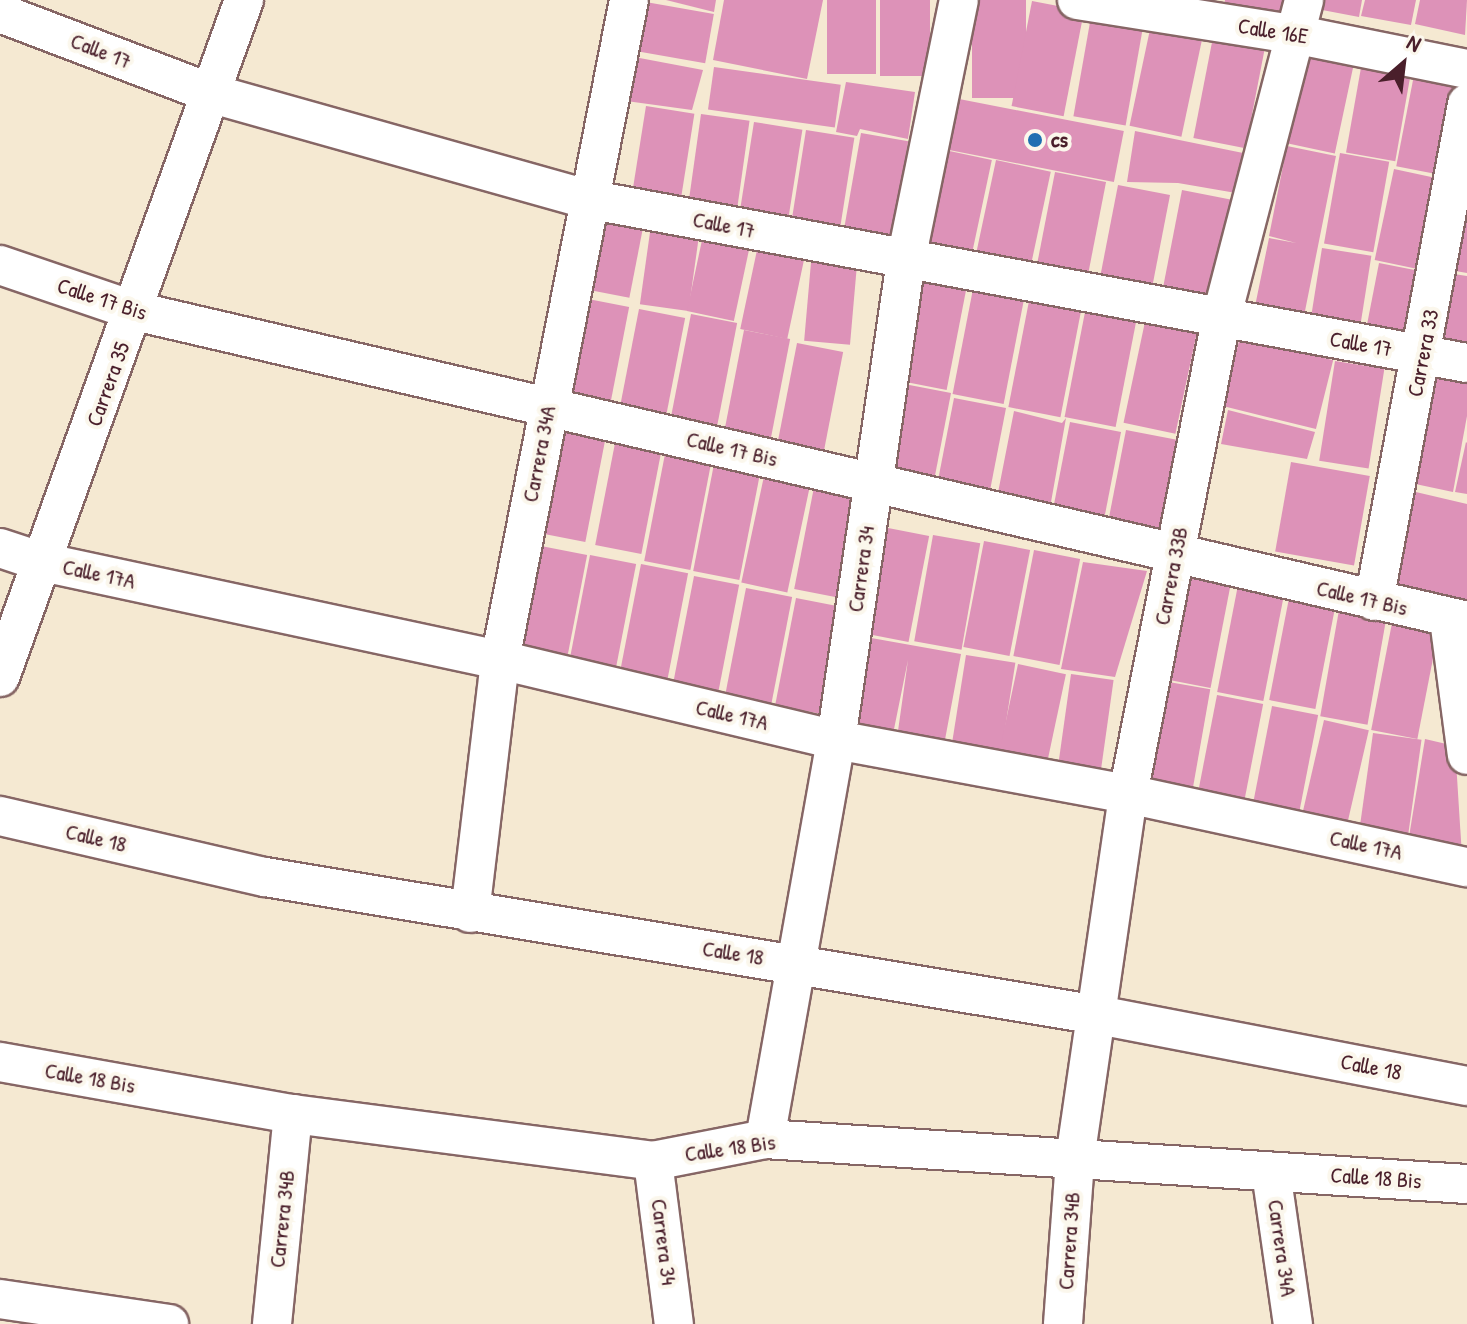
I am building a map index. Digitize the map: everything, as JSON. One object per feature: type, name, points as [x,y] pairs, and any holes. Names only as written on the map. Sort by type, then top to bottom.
[{"type":"street","name":"Carrera 35","points":[[0,677],[135,311],[244,0]]},
{"type":"street","name":"Carrera 34A","points":[[470,913],[500,660],[587,199],[629,0]]},
{"type":"street","name":"Carrera 34","points":[[765,1139],[836,740],[906,260],[959,0]]},
{"type":"street","name":"Calle 16E","points":[[1077,0],[1301,17],[1467,69]]},
{"type":"street","name":"Calle 17","points":[[0,13],[213,94],[587,199],[1467,363]]},
{"type":"street","name":"Carrera 33B","points":[[1075,1159],[1128,794],[1221,319],[1301,17]]},
{"type":"street","name":"Carrera 33","points":[[1374,601],[1423,355],[1467,104]]},
{"type":"street","name":"Calle 17 Bis","points":[[0,265],[135,311],[874,481],[1458,620]]},
{"type":"street","name":"Calle 17A","points":[[0,548],[42,562],[500,660],[836,740],[1128,794],[1467,867]]},
{"type":"street","points":[[1458,620],[1467,755]]},
{"type":"street","name":"Calle 18","points":[[0,816],[265,877],[1098,1015],[1467,1086]]},
{"type":"street","name":"Calle 18 Bis","points":[[0,1062],[293,1114],[653,1161],[765,1139],[1467,1184]]},
{"type":"street","name":"Carrera 34B","points":[[272,1324],[293,1114]]},
{"type":"street","name":"Carrera 34B","points":[[1063,1324],[1075,1159]]},
{"type":"street","name":"Carrera 34","points":[[653,1161],[674,1324]]},
{"type":"street","name":"Carrera 34A","points":[[1271,1172],[1293,1324]]},
{"type":"street","points":[[0,1299],[169,1324]]},
{"type":"building","points":[[666,0],[716,0],[714,12]]},
{"type":"building","points":[[724,0],[823,0],[807,79],[713,60]]},
{"type":"building","points":[[827,0],[876,0],[876,74],[827,74]]},
{"type":"building","points":[[880,0],[930,0],[930,76],[880,76]]},
{"type":"building","name":"cs","points":[[972,0],[1026,0],[1026,98],[972,98]]},
{"type":"building","points":[[1225,0],[1289,0],[1285,24],[1223,12]]},
{"type":"building","points":[[1319,0],[1362,0],[1359,17],[1317,9]]},
{"type":"building","points":[[1365,0],[1416,0],[1411,25],[1361,16]]},
{"type":"building","points":[[1420,0],[1467,0],[1465,35],[1415,24]]},
{"type":"building","points":[[640,1],[714,14],[705,63],[631,50]]},
{"type":"building","name":"cs","points":[[1032,1],[1084,11],[1064,116],[1012,106]]},
{"type":"building","name":"cs","points":[[1092,11],[1144,20],[1126,126],[1073,116]]},
{"type":"building","name":"cs","points":[[1152,20],[1204,31],[1181,137],[1130,126]]},
{"type":"building","points":[[1214,32],[1266,42],[1245,148],[1193,138]]},
{"type":"building","points":[[1305,53],[1354,63],[1335,153],[1286,143]]},
{"type":"building","points":[[629,56],[703,70],[692,110],[619,100]]},
{"type":"building","points":[[1362,62],[1411,71],[1395,161],[1346,153]]},
{"type":"building","points":[[714,67],[841,85],[835,127],[708,110]]},
{"type":"building","points":[[1414,75],[1464,85],[1446,176],[1396,166]]},
{"type":"building","points":[[846,82],[915,92],[908,139],[860,129],[857,136],[836,132]]},
{"type":"building","name":"cs","points":[[954,98],[1124,131],[1114,182],[944,149]]},
{"type":"building","points":[[646,106],[694,114],[679,212],[630,205]]},
{"type":"building","points":[[701,114],[750,121],[736,220],[687,213]]},
{"type":"building","points":[[754,122],[802,130],[787,228],[738,221]]},
{"type":"building","points":[[806,130],[854,138],[839,236],[790,229]]},
{"type":"building","name":"cs","points":[[1135,131],[1248,154],[1236,193],[1178,183],[1127,182]]},
{"type":"building","points":[[861,133],[908,141],[890,248],[842,239]]},
{"type":"building","points":[[1287,146],[1336,156],[1302,326],[1253,316],[1269,238],[1296,243],[1269,236]]},
{"type":"building","name":"cs","points":[[940,149],[992,160],[969,266],[918,255]]},
{"type":"building","points":[[1340,153],[1389,162],[1373,252],[1324,244]]},
{"type":"building","name":"cs","points":[[996,160],[1051,172],[1030,269],[975,258]]},
{"type":"building","points":[[1394,169],[1443,179],[1424,270],[1375,260]]},
{"type":"building","name":"cs","points":[[1055,172],[1106,182],[1086,287],[1035,277]]},
{"type":"building","name":"cs","points":[[1118,185],[1170,195],[1149,301],[1097,291]]},
{"type":"building","points":[[1182,190],[1233,200],[1212,306],[1161,296]]},
{"type":"building","points":[[592,207],[645,217],[629,298],[576,287]]},
{"type":"building","points":[[1460,209],[1467,210],[1467,273],[1450,270]]},
{"type":"building","points":[[652,218],[701,225],[688,311],[640,304]]},
{"type":"building","points":[[705,226],[752,236],[734,321],[687,311]]},
{"type":"building","points":[[760,236],[807,246],[787,339],[740,329]]},
{"type":"building","points":[[1322,248],[1371,256],[1359,334],[1310,326]]},
{"type":"building","points":[[812,251],[858,255],[850,345],[804,341]]},
{"type":"building","points":[[1379,263],[1426,272],[1411,350],[1364,341]]},
{"type":"building","points":[[1447,273],[1467,276],[1467,347],[1436,342]]},
{"type":"building","points":[[916,275],[967,285],[947,390],[896,380]]},
{"type":"building","points":[[973,289],[1024,299],[1004,404],[953,394]]},
{"type":"building","points":[[583,298],[629,307],[608,414],[562,405]]},
{"type":"building","points":[[1029,301],[1081,311],[1060,417],[1008,407]]},
{"type":"building","points":[[639,309],[685,318],[664,425],[618,416]]},
{"type":"building","points":[[1085,312],[1136,322],[1116,427],[1065,417]]},
{"type":"building","points":[[691,314],[737,323],[716,430],[670,421]]},
{"type":"building","points":[[1146,317],[1198,328],[1175,434],[1124,423]]},
{"type":"building","points":[[744,330],[790,339],[769,446],[723,437]]},
{"type":"building","points":[[1240,337],[1333,360],[1316,429],[1223,406]]},
{"type":"building","points":[[797,343],[843,352],[822,459],[776,450]]},
{"type":"building","points":[[1335,361],[1384,369],[1369,469],[1319,461]]},
{"type":"building","points":[[1432,367],[1467,372],[1467,416],[1453,492],[1406,482]]},
{"type":"building","points":[[899,383],[951,393],[933,488],[880,478]]},
{"type":"building","points":[[954,398],[1006,408],[988,503],[935,493]]},
{"type":"building","points":[[1228,410],[1315,432],[1307,459],[1221,444]]},
{"type":"building","points":[[1014,411],[1062,423],[1066,418],[1048,519],[995,508]]},
{"type":"building","points":[[1070,422],[1121,432],[1102,530],[1051,520]]},
{"type":"building","points":[[560,426],[606,435],[585,542],[539,533]]},
{"type":"building","points":[[1126,430],[1178,440],[1157,546],[1105,536]]},
{"type":"building","points":[[616,438],[662,447],[641,554],[595,545]]},
{"type":"building","points":[[1467,443],[1467,494],[1455,492]]},
{"type":"building","points":[[665,454],[711,463],[690,570],[644,561]]},
{"type":"building","points":[[1291,462],[1370,476],[1354,566],[1275,552]]},
{"type":"building","points":[[714,464],[760,473],[739,580],[693,571]]},
{"type":"building","points":[[764,476],[810,486],[787,592],[741,583]]},
{"type":"building","points":[[815,482],[861,491],[840,598],[794,589]]},
{"type":"building","points":[[1403,489],[1467,504],[1467,608],[1382,596]]},
{"type":"building","points":[[883,527],[929,536],[909,642],[862,633]]},
{"type":"building","points":[[933,535],[980,543],[962,650],[914,641]]},
{"type":"building","points":[[984,541],[1030,550],[1010,656],[963,647]]},
{"type":"building","points":[[541,546],[587,555],[566,662],[520,653]]},
{"type":"building","points":[[1034,550],[1080,559],[1060,665],[1013,656]]},
{"type":"building","points":[[590,555],[636,564],[615,671],[569,662]]},
{"type":"building","points":[[1083,562],[1147,571],[1115,677],[1061,669]]},
{"type":"building","points":[[641,564],[688,573],[667,680],[620,671]]},
{"type":"building","points":[[1185,573],[1231,582],[1211,688],[1164,679]]},
{"type":"building","points":[[694,576],[739,585],[718,692],[673,683]]},
{"type":"building","points":[[1238,585],[1284,594],[1263,701],[1217,692]]},
{"type":"building","points":[[746,588],[792,597],[771,704],[725,695]]},
{"type":"building","points":[[1290,593],[1336,602],[1315,709],[1269,700]]},
{"type":"building","points":[[796,598],[842,607],[821,714],[775,705]]},
{"type":"building","points":[[1339,610],[1386,618],[1368,725],[1320,716]]},
{"type":"building","points":[[1392,623],[1438,632],[1417,739],[1371,730]]},
{"type":"building","points":[[860,636],[961,654],[944,745],[897,738],[908,660],[892,739],[844,731]]},
{"type":"building","points":[[966,655],[1015,663],[1000,759],[951,751]]},
{"type":"building","points":[[1018,664],[1066,674],[1046,768],[998,758]]},
{"type":"building","points":[[1071,674],[1114,680],[1101,772],[1058,766]]},
{"type":"building","points":[[1163,681],[1210,689],[1192,796],[1144,787]]},
{"type":"building","points":[[1217,695],[1263,704],[1243,810],[1196,801]]},
{"type":"building","points":[[1272,706],[1318,715],[1297,822],[1251,813]]},
{"type":"building","points":[[1324,720],[1369,730],[1345,836],[1300,825]]},
{"type":"building","points":[[1373,733],[1422,740],[1407,843],[1359,836]]},
{"type":"building","points":[[1425,739],[1455,746],[1462,856],[1408,843]]},
{"type":"place","name":"cs","points":[[1035,140]]}]
